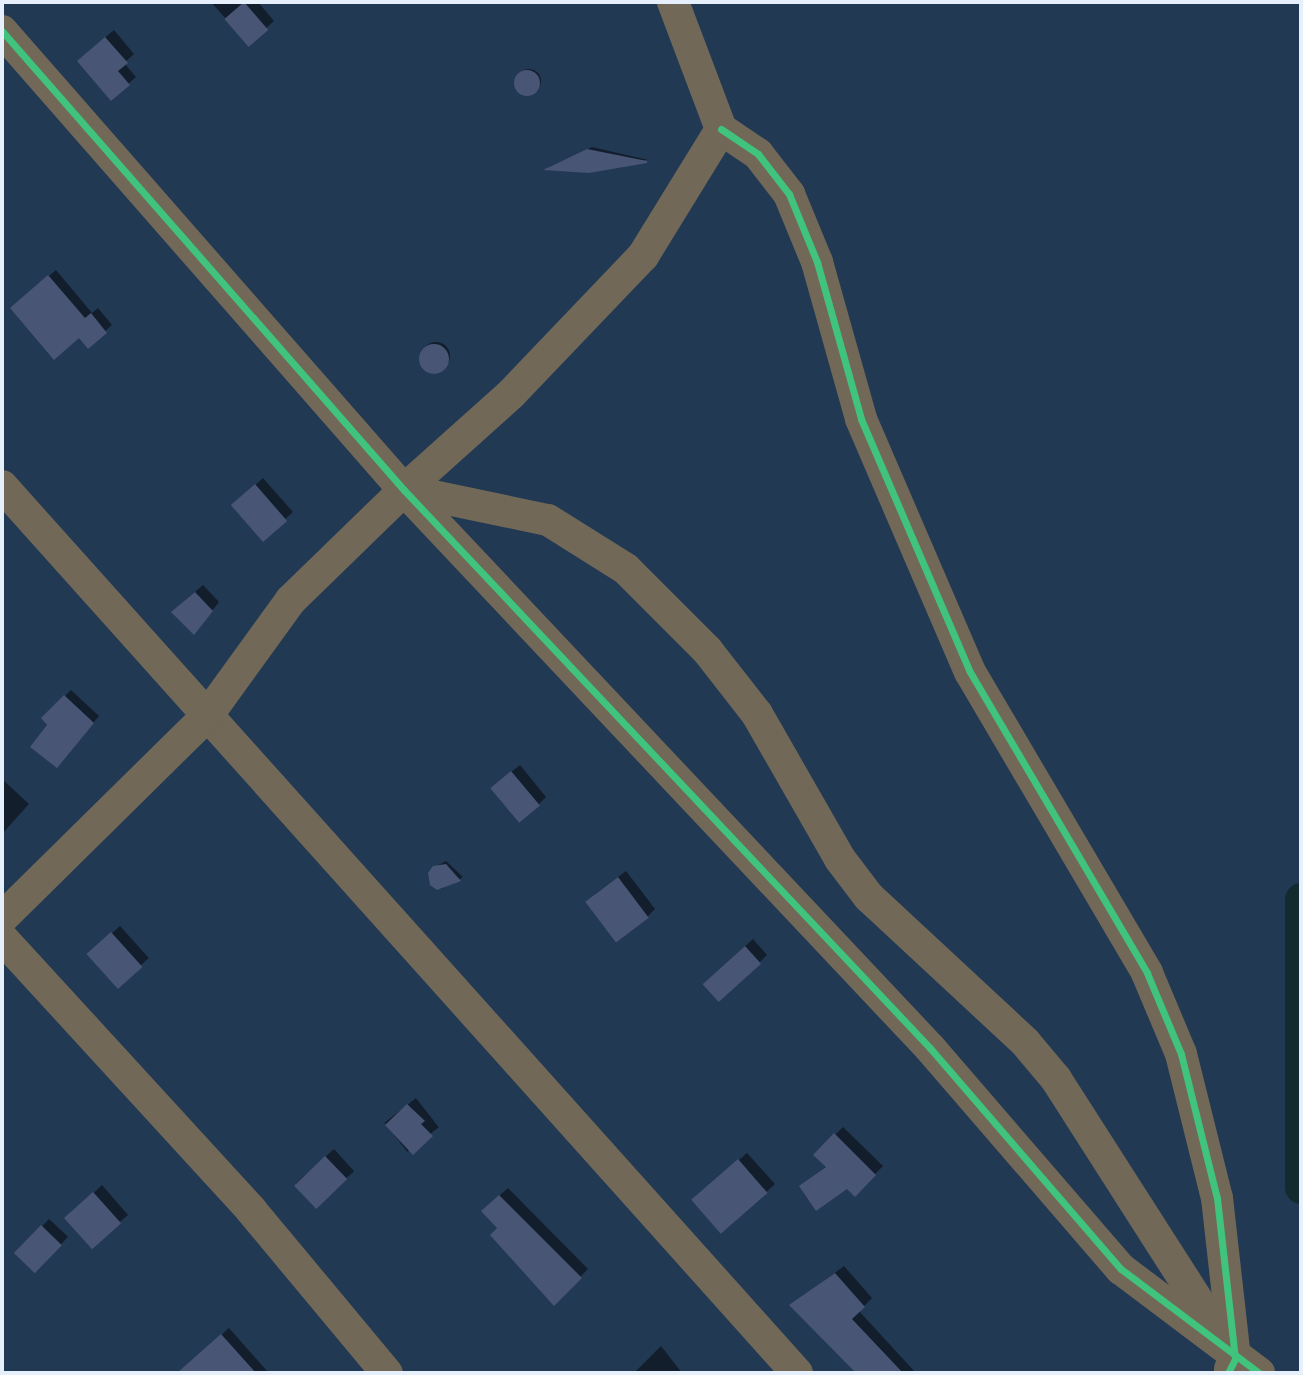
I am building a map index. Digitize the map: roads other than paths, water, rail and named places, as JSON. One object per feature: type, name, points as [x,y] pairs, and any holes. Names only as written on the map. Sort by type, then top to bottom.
[{"type":"street","points":[[673,2],[721,129],[758,154],[789,194],[817,262],[861,419],[959,648],[1040,794],[1147,973],[1181,1054],[1217,1198],[1241,1369]]},
{"type":"street","points":[[2,31],[404,490],[930,1048],[1121,1269],[1241,1369]]},
{"type":"street","points":[[2,918],[207,716],[291,600],[404,490],[511,394],[643,256],[721,129]]},
{"type":"street","points":[[2,486],[797,1373]]},
{"type":"street","points":[[404,490],[548,520],[626,569],[707,649],[757,714],[840,859],[869,897],[1025,1042],[1056,1079],[1241,1369]]},
{"type":"street","points":[[2,938],[251,1210],[387,1373]]},
{"type":"waterway","points":[[1301,899],[1301,1187]]}]
